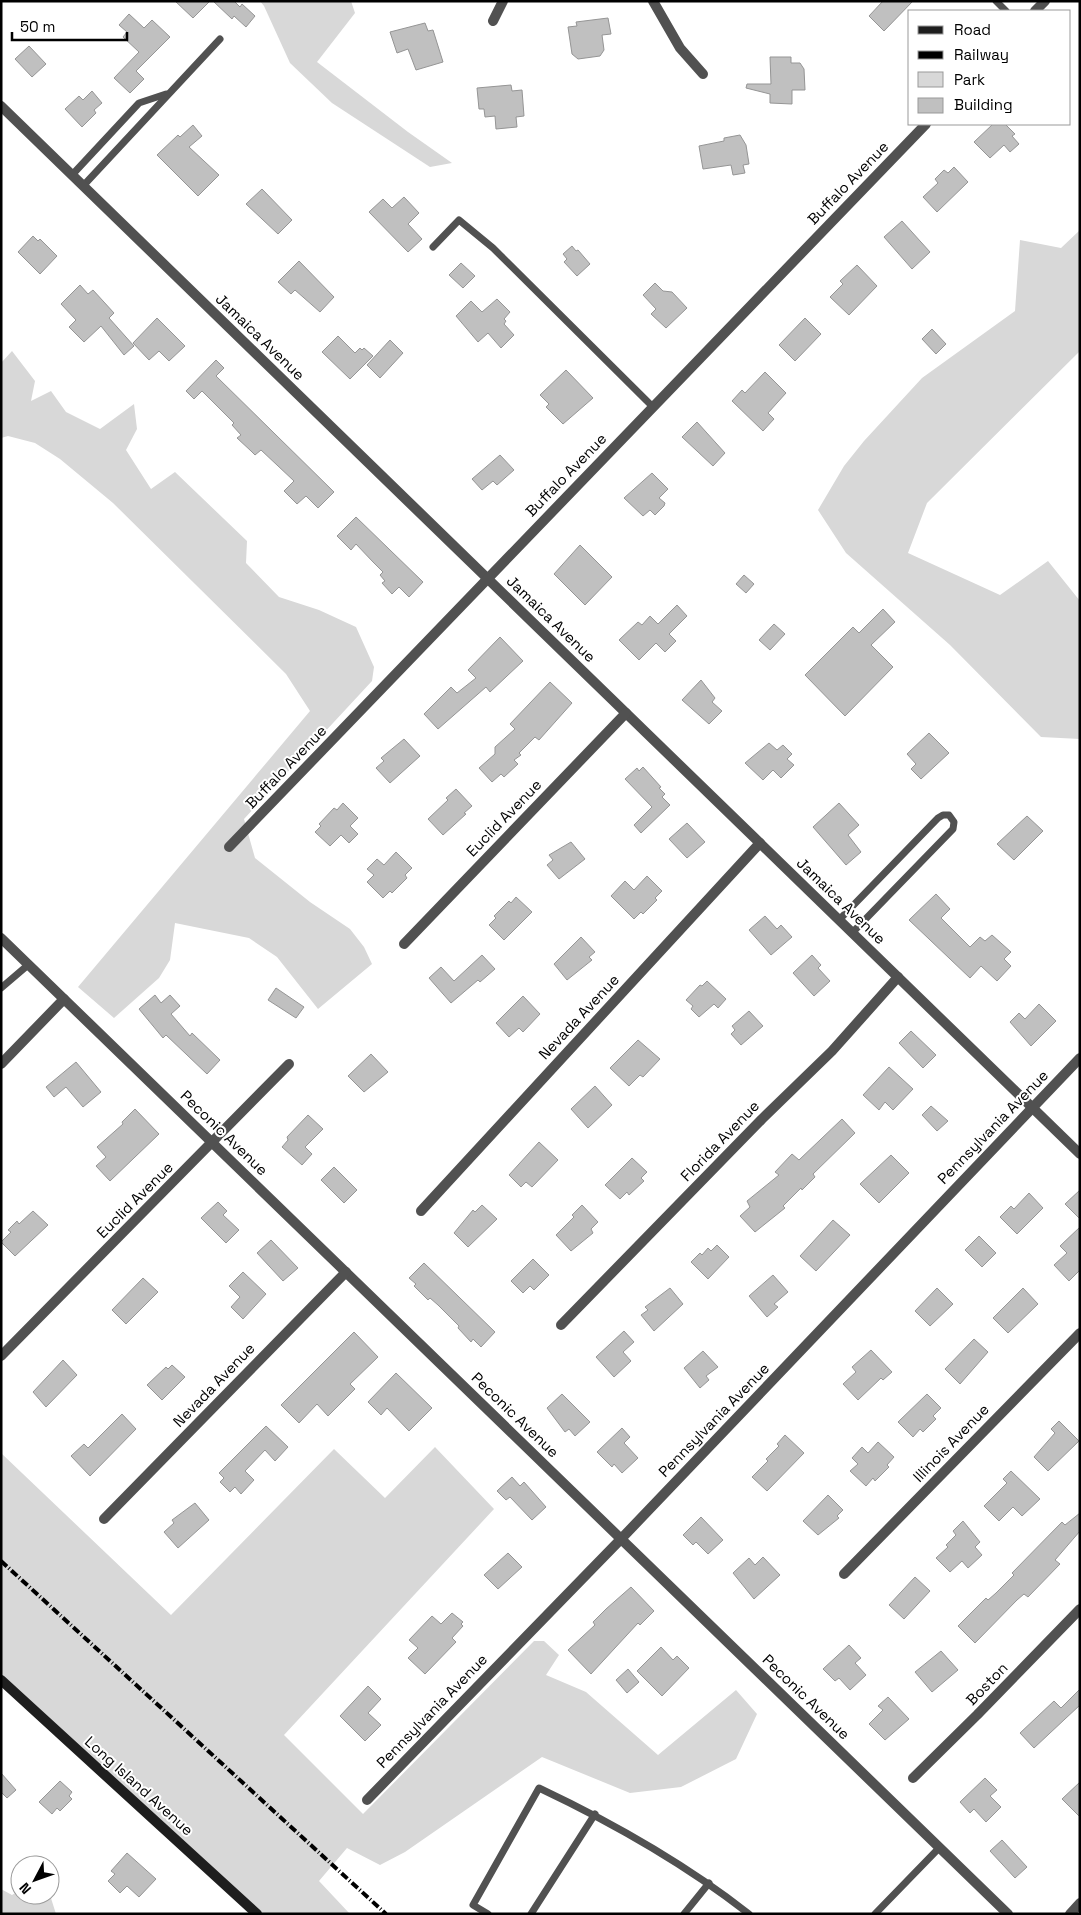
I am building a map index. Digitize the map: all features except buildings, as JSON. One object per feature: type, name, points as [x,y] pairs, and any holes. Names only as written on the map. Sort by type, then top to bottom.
[{"type":"street","points":[[493,21],[502,1]]},
{"type":"street","points":[[653,1],[680,48],[703,74]]},
{"type":"street","points":[[1036,10],[1045,1]]},
{"type":"street","name":"Jamaica Avenue","points":[[1,106],[1080,1154]]},
{"type":"street","name":"Buffalo Avenue","points":[[229,848],[652,406],[925,125]]},
{"type":"street","name":"Euclid Avenue","points":[[404,944],[626,714]]},
{"type":"street","name":"Nevada Avenue","points":[[420,1211],[760,843]]},
{"type":"street","name":"Peconic Avenue","points":[[1,938],[1008,1914]]},
{"type":"street","name":"Florida Avenue","points":[[561,1325],[762,1119],[832,1051],[898,977]]},
{"type":"street","points":[[1,1064],[64,999]]},
{"type":"street","name":"Pennsylvania Avenue","points":[[367,1800],[621,1539],[1080,1058]]},
{"type":"street","name":"Euclid Avenue","points":[[1,1356],[290,1064]]},
{"type":"street","name":"Nevada Avenue","points":[[104,1519],[346,1272]]},
{"type":"street","name":"Illinois Avenue","points":[[844,1574],[1080,1333]]},
{"type":"street","name":"Boston","points":[[913,1778],[1080,1609]]},
{"type":"street","name":"Long Island Avenue","points":[[1,1680],[257,1914]]},
{"type":"street","points":[[1070,1914],[1080,1903]]},
{"type":"lane","points":[[996,1],[1005,10]]},
{"type":"lane","points":[[83,186],[220,39]]},
{"type":"lane","points":[[72,175],[139,103],[169,93]]},
{"type":"lane","points":[[433,247],[459,220],[493,248],[652,406]]},
{"type":"lane","points":[[839,920],[938,818],[943,815],[948,816],[954,822],[952,829],[852,932]]},
{"type":"lane","points":[[1,988],[28,964]]},
{"type":"lane","points":[[488,1914],[473,1905],[539,1788],[594,1814],[709,1883],[748,1914]]},
{"type":"lane","points":[[531,1914],[594,1814]]},
{"type":"lane","points":[[874,1914],[940,1847]]},
{"type":"lane","points":[[684,1914],[709,1883]]},
{"type":"green space","points":[[260,1],[351,1],[355,13],[317,62],[408,132],[452,163],[430,167],[332,103],[290,63]]},
{"type":"green space","points":[[1080,230],[1080,351],[927,503],[908,553],[1000,595],[1048,561],[1080,601],[1080,739],[1041,737],[950,645],[846,553],[818,510],[844,466],[864,441],[922,378],[1015,311],[1020,240],[1061,248]]},
{"type":"green space","points":[[12,351],[35,381],[31,401],[51,391],[66,412],[100,429],[134,404],[137,429],[126,450],[151,489],[175,472],[247,541],[246,563],[279,597],[319,610],[356,627],[374,667],[372,681],[244,819],[255,858],[310,902],[350,929],[364,947],[372,964],[318,1009],[277,957],[249,938],[175,923],[170,960],[159,978],[114,1018],[78,987],[310,711],[286,674],[113,503],[60,459],[35,443],[8,436],[1,438],[1,363]]},
{"type":"green space","points":[[435,1447],[494,1509],[284,1735],[363,1814],[534,1641],[544,1641],[559,1655],[546,1675],[586,1692],[658,1755],[736,1690],[757,1714],[736,1759],[681,1787],[630,1793],[542,1757],[405,1852],[380,1865],[347,1848],[319,1881],[350,1914],[257,1914],[1,1680],[1,1453],[171,1615],[334,1449],[385,1498]]},
{"type":"green space","points":[[1,1889],[10,1894],[10,1905],[53,1905],[56,1914],[1,1914]]},
{"type":"railway","points":[[1,1561],[386,1914]]}]
